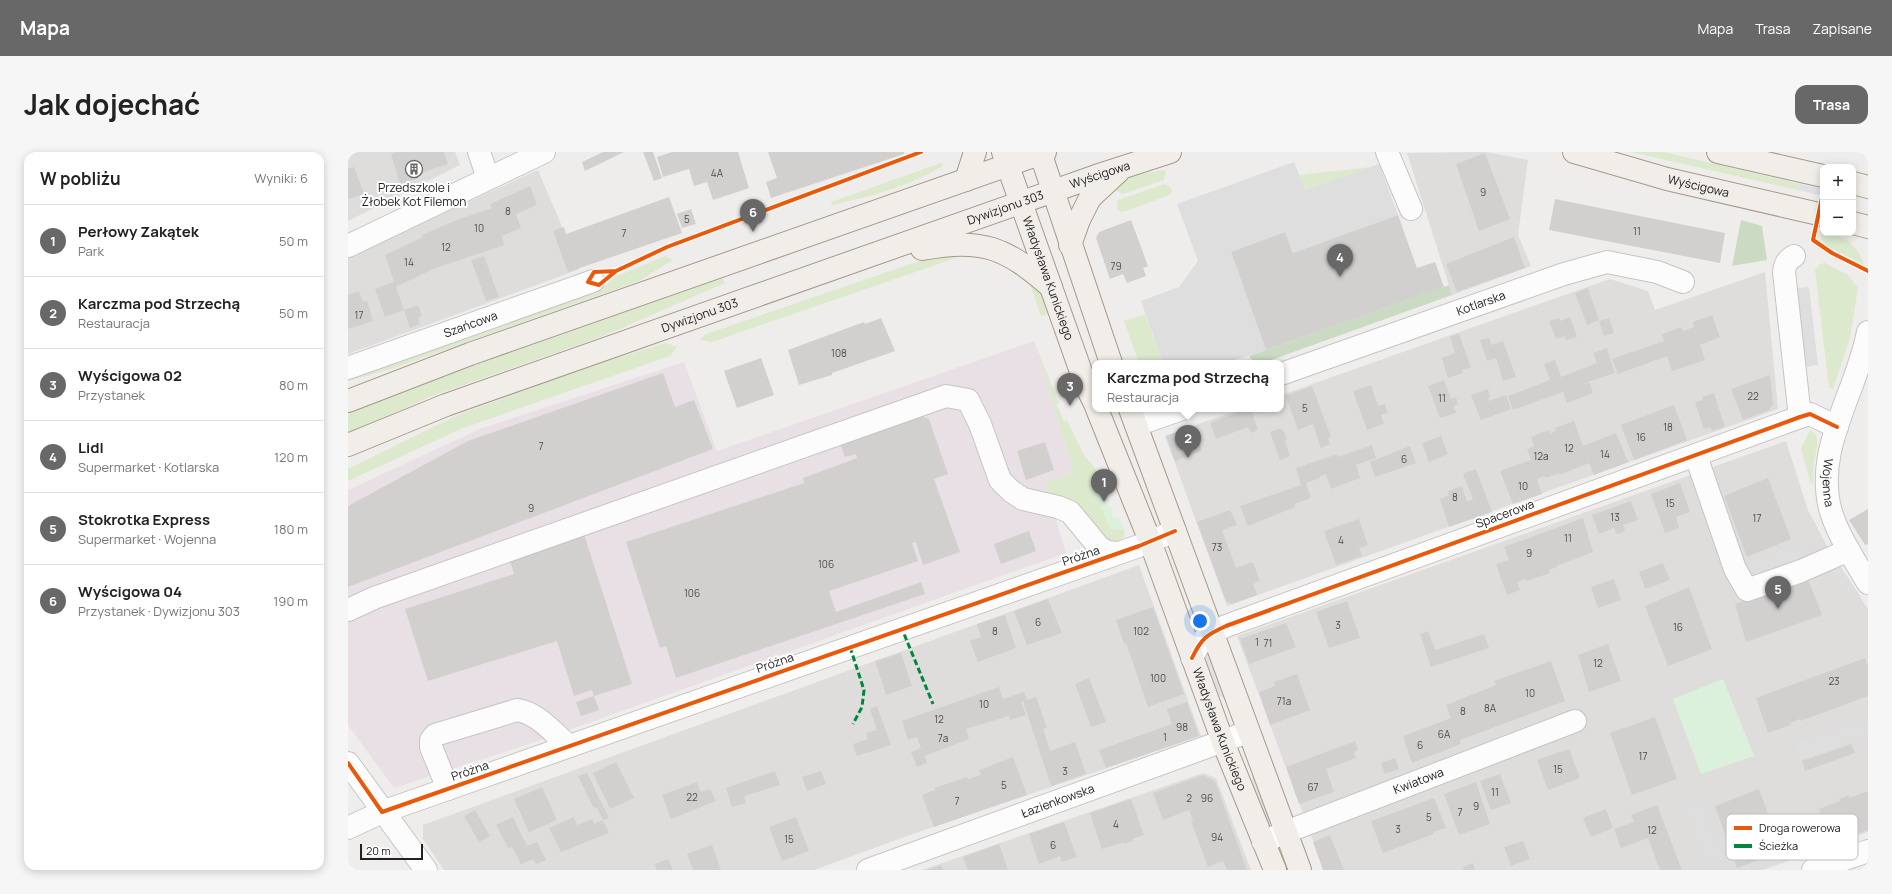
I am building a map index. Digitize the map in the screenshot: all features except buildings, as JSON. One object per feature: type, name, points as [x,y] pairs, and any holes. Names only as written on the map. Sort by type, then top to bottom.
[{"type":"main road","points":[[966,180],[975,152]]},
{"type":"main road","points":[[348,402],[470,354],[966,180],[1005,158],[1042,152],[1070,245],[1110,360]]},
{"type":"main road","name":"Wyścigowa","points":[[1054,192],[1170,152]]},
{"type":"main road","name":"Wyścigowa","points":[[1574,152],[1667,178],[1820,214]]},
{"type":"main road","points":[[1718,152],[1820,175]]},
{"type":"main road","name":"Władysława Kunickiego","points":[[1005,158],[1085,383],[1092,398]]},
{"type":"main road","points":[[1070,245],[1079,220],[1090,198],[1123,167]]},
{"type":"main road","points":[[1856,184],[1868,187]]},
{"type":"main road","name":"Dywizjonu 303","points":[[348,445],[446,405],[1054,192]]},
{"type":"main road","points":[[1856,224],[1868,227]]},
{"type":"main road","points":[[854,261],[950,244],[976,244],[1006,254],[1031,269],[1052,288]]},
{"type":"main road","name":"Władysława Kunickiego","points":[[1098,412],[1150,541],[1223,742],[1275,870]]},
{"type":"main road","points":[[1133,417],[1300,870]]},
{"type":"street","points":[[478,152],[488,178]]},
{"type":"street","points":[[348,246],[544,152]]},
{"type":"street","points":[[1387,152],[1411,210]]},
{"type":"street","points":[[1794,256],[1784,265],[1784,272],[1800,418]]},
{"type":"street","name":"Kotlarska","points":[[1284,373],[1564,274],[1607,262],[1657,272],[1683,282]]},
{"type":"street","name":"Szańcowa","points":[[348,368],[593,281]]},
{"type":"street","name":"Wojenna","points":[[1868,335],[1837,427],[1828,464],[1828,495],[1832,514],[1849,550],[1868,583]]},
{"type":"street","points":[[348,610],[374,598],[946,396],[968,400],[980,424],[1000,480],[1011,491],[1023,499],[1058,507],[1070,512],[1099,547],[1107,552],[1117,554]]},
{"type":"street","points":[[1133,417],[1164,412]]},
{"type":"street","name":"Spacerowa","points":[[1192,658],[1199,643],[1212,632],[1810,414],[1837,427]]},
{"type":"street","points":[[1696,456],[1734,569],[1747,590],[1801,571],[1849,550]]},
{"type":"street","name":"Próżna","points":[[348,828],[382,812],[1117,554],[1175,531]]},
{"type":"street","points":[[448,789],[431,747],[431,740],[435,736],[517,710],[526,711],[539,719],[569,746]]},
{"type":"street","name":"Kwiatowa","points":[[1263,842],[1575,721]]},
{"type":"street","name":"Łazienkowska","points":[[868,870],[1248,732]]},
{"type":"street","points":[[348,763],[382,812],[426,870]]},
{"type":"street","points":[[1858,854],[1868,851]]},
{"type":"street","points":[[1813,870],[1842,860]]},
{"type":"shaded area","points":[[348,152],[455,152],[460,165],[348,221]]},
{"type":"shaded area","points":[[1486,152],[1528,160],[1518,235],[1531,266],[1452,295],[1407,153]]},
{"type":"shaded area","points":[[1294,162],[1305,190],[1379,164],[1398,215],[1293,253],[1285,232],[1231,252],[1266,350],[1234,360],[1162,360],[1141,301],[1179,287],[1198,261],[1177,204]]},
{"type":"shaded area","points":[[538,170],[580,269],[348,354],[348,257]]},
{"type":"shaded area","points":[[1800,184],[1820,188],[1820,195],[1798,190]]},
{"type":"shaded area","points":[[1765,272],[1778,409],[1227,606],[1165,436],[1233,412],[1284,412],[1284,394],[1610,279],[1648,291],[1655,310]]},
{"type":"shaded area","points":[[1809,287],[1818,365],[1805,367],[1797,288]]},
{"type":"shaded area","points":[[1034,341],[1074,473],[1045,482],[1066,553],[532,743],[394,788],[348,725],[348,490],[482,428],[684,362],[717,451]]},
{"type":"shaded area","points":[[1786,441],[1808,510],[1826,544],[1868,609],[1868,832],[1858,836],[1858,814],[1726,814],[1726,860],[1791,860],[1763,870],[1324,870],[1237,636]]},
{"type":"shaded area","points":[[1798,544],[1803,558],[1752,578],[1747,563]]},
{"type":"shaded area","points":[[1838,563],[1860,596],[1849,602],[1828,568]]},
{"type":"shaded area","points":[[1139,565],[1201,736],[910,835],[814,870],[444,870],[423,839],[423,825]]},
{"type":"shaded area","points":[[1206,652],[1208,653],[1225,697],[1224,698],[1219,696],[1204,657]]},
{"type":"shaded area","points":[[1868,717],[1868,735],[1801,759],[1795,744]]},
{"type":"shaded area","points":[[1203,773],[1216,778],[1251,870],[922,870]]},
{"type":"shaded area","points":[[1252,777],[1255,777],[1271,822],[1269,823],[1266,821],[1252,781]]},
{"type":"shaded area","points":[[1701,799],[1724,860],[1707,867],[1685,805]]},
{"type":"green space","points":[[1631,152],[1664,152],[1800,184],[1798,190]]},
{"type":"green space","points":[[941,163],[943,166],[903,185],[832,205],[831,202]]},
{"type":"green space","points":[[1371,167],[1305,190],[1299,175]]},
{"type":"green space","points":[[1166,170],[1164,180],[1123,194],[1110,188],[1129,177]]},
{"type":"green space","points":[[1165,184],[1172,190],[1170,195],[1123,212],[1119,211],[1117,208],[1118,200]]},
{"type":"green space","points":[[1741,220],[1762,226],[1767,260],[1732,266]]},
{"type":"green space","points":[[1821,236],[1839,236],[1844,238],[1858,252],[1864,265],[1827,246],[1821,239]]},
{"type":"green space","points":[[959,250],[956,258],[712,342],[699,340],[706,334],[940,254]]},
{"type":"green space","points":[[665,256],[673,260],[639,281],[391,369],[348,381],[348,378],[556,302],[604,287],[615,277]]},
{"type":"green space","points":[[1825,263],[1848,275],[1858,288],[1850,338],[1833,389],[1829,388],[1815,270],[1820,264]]},
{"type":"green space","points":[[722,278],[725,283],[601,337],[432,396],[348,433],[348,414],[419,384]]},
{"type":"green space","points":[[1029,282],[1038,289],[1042,295],[1047,314],[1041,316]]},
{"type":"green space","points":[[1449,285],[1452,295],[1272,360],[1252,360],[1249,356]]},
{"type":"green space","points":[[1145,314],[1162,360],[1138,360],[1124,321]]},
{"type":"green space","points":[[1034,341],[1059,403],[1056,404],[1064,421],[1067,420],[1084,455],[1102,477],[1098,486],[1112,523],[1122,525],[1125,533],[1123,538],[1118,541],[1109,541],[1050,497],[1045,482],[1074,473]]},
{"type":"green space","points":[[666,343],[677,347],[670,356],[463,428],[348,481],[348,469],[458,415],[603,362]]},
{"type":"green space","points":[[1810,430],[1814,433],[1817,440],[1813,484],[1811,484],[1801,449]]},
{"type":"green space","points":[[1099,473],[1110,493],[1106,505],[1113,509],[1112,517],[1120,519],[1124,530],[1110,529],[1093,485]]},
{"type":"green space","points":[[1723,679],[1754,756],[1701,774],[1673,699]]},
{"type":"marked path","points":[[905,629],[902,629],[933,704]]},
{"type":"marked path","points":[[850,647],[864,690],[862,707],[853,724]]},
{"type":"cycle path","points":[[616,271],[594,272],[588,282],[599,285],[616,271],[667,247],[921,152]]},
{"type":"cycle path","points":[[1822,200],[1813,240],[1832,253],[1868,271]]},
{"type":"cycle path","points":[[1192,658],[1198,646],[1205,638],[1226,626],[1800,417],[1810,414],[1837,427]]},
{"type":"cycle path","points":[[348,763],[382,812],[1139,546],[1175,531]]},
{"type":"place","name":"Przedszkole i Żłobek Kot Filemon","points":[[414,169]]},
{"type":"place","name":"Wyścigowa 04","points":[[753,232]]},
{"type":"place","name":"Lidl","points":[[1340,277]]},
{"type":"place","name":"Wyścigowa 02","points":[[1070,406]]},
{"type":"place","name":"Karczma pod Strzechą","points":[[1188,458]]},
{"type":"place","name":"Perłowy Zakątek","points":[[1104,502]]},
{"type":"place","name":"Stokrotka Express","points":[[1778,609]]}]
